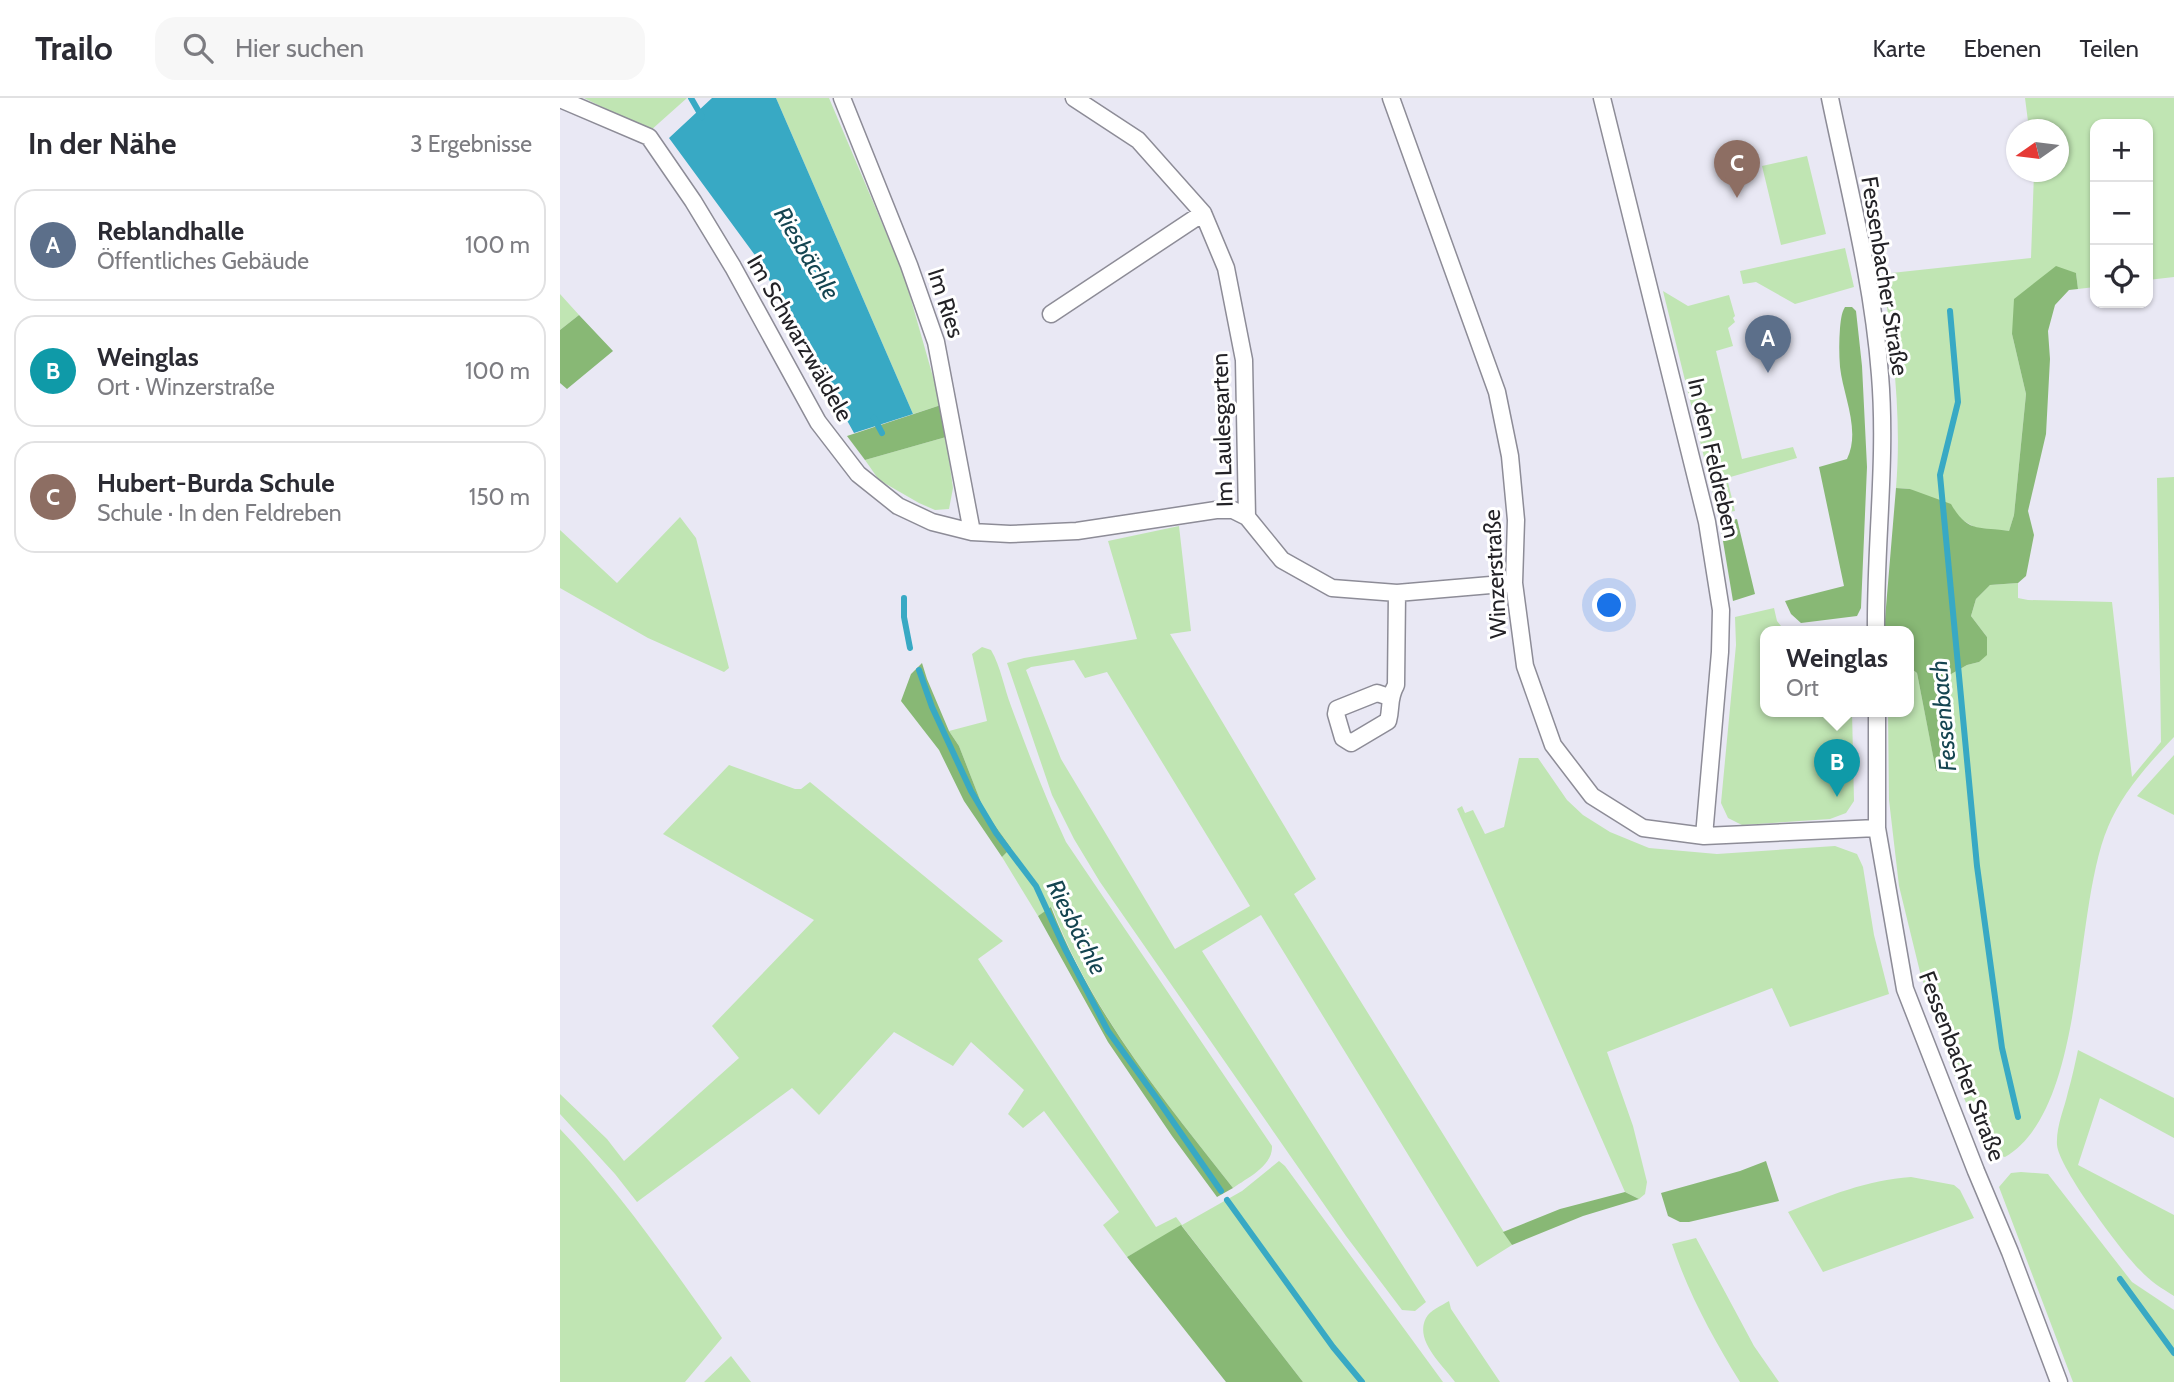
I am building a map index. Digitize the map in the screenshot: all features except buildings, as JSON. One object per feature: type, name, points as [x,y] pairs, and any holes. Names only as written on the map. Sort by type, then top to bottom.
[{"type":"street","name":"Im Ries","points":[[842,98],[909,265],[936,342],[972,532]]},
{"type":"street","name":"Im Laulesgarten","points":[[1074,98],[1138,140],[1203,213],[1226,268],[1244,360],[1247,517],[1282,560],[1332,588],[1397,593],[1514,583]]},
{"type":"street","name":"Winzerstraße","points":[[1391,98],[1497,392],[1510,456],[1516,520],[1514,583],[1525,666],[1553,745],[1592,796],[1643,828],[1704,836],[1877,828]]},
{"type":"street","name":"In den Feldreben","points":[[1602,98],[1707,522],[1721,610],[1720,652],[1704,836]]},
{"type":"street","name":"Fessenbacher Straße","points":[[1830,98],[1870,296],[1880,376],[1882,451],[1876,626]]},
{"type":"street","name":"Im Schwarzwäldele","points":[[560,99],[649,137],[693,201],[733,267],[818,422],[858,474],[898,506],[932,523],[972,532],[1010,534],[1077,531],[1216,510],[1233,510],[1247,517]]},
{"type":"street","points":[[1051,314],[1203,213]]},
{"type":"street","points":[[1389,697],[1396,685],[1397,593]]},
{"type":"street","name":"Fessenbacher Straße","points":[[1877,717],[1877,828],[1905,989],[2059,1382]]},
{"type":"green space","points":[[584,98],[687,98],[650,131]]},
{"type":"green space","points":[[776,98],[829,98],[904,275],[941,405],[913,414]]},
{"type":"green space","points":[[2025,98],[2174,98],[2174,277],[2153,279],[2153,119],[2090,119],[2090,288],[2078,289],[2076,273],[2012,334],[2026,394],[2014,515],[2009,531],[1976,528],[1910,489],[1896,488],[1898,434],[1895,381],[1882,274],[2031,258],[2034,182],[2069,182],[2069,119],[2028,119]]},
{"type":"green space","points":[[1807,156],[1826,234],[1781,245],[1762,166]]},
{"type":"green space","points":[[1845,248],[1854,287],[1795,304],[1756,282],[1743,284],[1740,271]]},
{"type":"green space","points":[[2056,266],[2076,273],[2078,289],[2069,290],[2055,305],[2048,331],[2050,359],[2046,434],[2028,511],[2034,535],[2026,576],[2018,583],[1990,585],[1976,599],[1971,616],[1987,637],[1987,655],[1979,662],[1967,665],[1939,681],[1954,769],[1936,771],[1917,673],[1914,671],[1914,626],[1884,626],[1896,488],[1910,489],[1951,504],[1963,520],[1976,527],[2009,531],[2014,515],[2026,394],[2012,334],[2014,299]]},
{"type":"green space","points":[[1663,291],[1688,306],[1729,295],[1735,316],[1735,322],[1728,328],[1733,346],[1716,351],[1742,459],[1793,447],[1797,458],[1727,478],[1735,511],[1718,514]]},
{"type":"green space","points":[[560,294],[579,315],[560,330]]},
{"type":"green space","points":[[1845,307],[1852,307],[1856,311],[1862,366],[1867,467],[1861,608],[1857,616],[1801,623],[1791,614],[1785,601],[1844,586],[1819,467],[1847,459],[1851,448],[1852,425],[1839,357],[1840,328]]},
{"type":"green space","points":[[579,315],[613,351],[567,389],[560,383],[560,330]]},
{"type":"green space","points":[[941,405],[946,437],[865,460],[847,436]]},
{"type":"green space","points":[[946,437],[953,488],[949,509],[935,510],[879,480],[865,460]]},
{"type":"green space","points":[[2174,477],[2174,737],[2128,790],[2108,827],[2088,908],[2065,1053],[2051,1097],[2032,1132],[2005,1157],[1987,1152],[1950,1065],[1920,972],[1899,886],[1889,800],[1888,717],[1914,717],[1914,671],[1917,673],[1936,770],[1953,769],[1939,681],[1967,665],[1979,662],[1987,637],[1971,616],[1976,599],[1990,585],[2018,583],[2018,598],[2112,602],[2132,777],[2161,742],[2157,478]]},
{"type":"green space","points":[[680,517],[696,538],[729,668],[724,672],[648,638],[560,588],[560,530],[617,583]]},
{"type":"green space","points":[[1737,519],[1755,594],[1733,601],[1720,523]]},
{"type":"green space","points":[[1179,526],[1191,631],[1170,634],[1316,879],[1294,894],[1512,1245],[1477,1267],[1261,915],[1202,951],[1426,1302],[1415,1311],[1402,1310],[1346,1236],[1100,882],[1052,795],[1007,663],[1137,639],[1108,541]],"holes":[[[1074,660],[1085,678],[1107,672],[1250,906],[1175,949],[1061,759],[1026,670]]]},
{"type":"green space","points":[[1774,608],[1781,626],[1760,626],[1760,717],[1852,717],[1854,801],[1846,813],[1830,819],[1742,825],[1728,818],[1721,803],[1736,645],[1735,617]]},
{"type":"green space","points":[[982,647],[991,650],[1000,670],[1030,757],[1066,842],[1272,1146],[1264,1165],[1233,1188],[1156,1088],[1108,1019],[1068,946],[1052,907],[1038,916],[1002,857],[1011,848],[984,810],[959,746],[949,731],[987,721],[972,654]]},
{"type":"green space","points":[[922,663],[984,810],[1011,848],[1002,857],[964,801],[939,750],[901,701],[911,674]]},
{"type":"green space","points":[[2174,755],[2174,815],[2137,796]]},
{"type":"green space","points":[[1519,758],[1538,758],[1567,800],[1583,815],[1610,832],[1649,848],[1717,854],[1835,846],[1857,854],[1863,867],[1874,935],[1889,994],[1790,1027],[1772,988],[1607,1052],[1633,1126],[1647,1182],[1645,1194],[1639,1199],[1625,1192],[1457,809],[1462,806],[1465,813],[1473,810],[1485,834],[1504,827]]},
{"type":"green space","points":[[729,765],[795,789],[801,789],[810,782],[1003,941],[978,959],[1156,1227],[1176,1217],[1182,1225],[1242,1191],[1279,1161],[1443,1382],[1303,1382],[1182,1226],[1127,1257],[1103,1225],[1119,1212],[1044,1111],[1023,1128],[1008,1114],[1024,1090],[971,1042],[953,1066],[894,1032],[819,1115],[792,1088],[637,1202],[560,1114],[560,1094],[607,1139],[624,1161],[739,1058],[712,1026],[814,920],[663,834]]},
{"type":"green space","points":[[1051,907],[1067,946],[1108,1019],[1156,1088],[1233,1188],[1217,1197],[1108,1042],[1038,916]]},
{"type":"green space","points":[[2078,1050],[2174,1098],[2174,1138],[2100,1098],[2078,1165],[2174,1215],[2174,1296],[2148,1278],[2119,1246],[2079,1190],[2060,1156],[2057,1145],[2058,1131]]},
{"type":"green space","points":[[560,1129],[625,1204],[722,1338],[685,1382],[560,1382]]},
{"type":"green space","points":[[1766,1161],[1779,1201],[1689,1222],[1680,1222],[1668,1216],[1661,1193]]},
{"type":"green space","points":[[2011,1173],[2048,1174],[2132,1282],[2174,1310],[2174,1382],[2073,1382],[1999,1187]]},
{"type":"green space","points":[[1911,1177],[1954,1185],[1960,1190],[1974,1218],[1823,1272],[1788,1212],[1863,1185]]},
{"type":"green space","points":[[1625,1192],[1639,1199],[1583,1216],[1512,1245],[1503,1232],[1560,1209]]},
{"type":"green space","points":[[1181,1225],[1303,1382],[1226,1382],[1127,1257]]},
{"type":"green space","points":[[1696,1238],[1754,1346],[1779,1382],[1740,1382],[1720,1349],[1693,1298],[1672,1244]]},
{"type":"green space","points":[[1449,1301],[1451,1309],[1500,1382],[1455,1382],[1432,1352],[1424,1335],[1426,1318],[1433,1310]]},
{"type":"green space","points":[[731,1356],[751,1382],[704,1382]]},
{"type":"water","points":[[712,98],[776,98],[913,414],[854,433],[757,258],[669,138]]},
{"type":"waterway","name":"Riesbächle","points":[[691,98],[702,117]]},
{"type":"waterway","name":"Fessenbach","points":[[1950,311],[1958,402],[1940,475],[1977,866],[2002,1048],[2018,1117]]},
{"type":"waterway","name":"Riesbächle","points":[[874,418],[882,433]]},
{"type":"waterway","name":"Riesbächle","points":[[904,598],[904,617],[910,648]]},
{"type":"waterway","name":"Riesbächle","points":[[919,670],[932,707],[971,791],[996,833],[1036,886],[1108,1031],[1221,1191]]},
{"type":"waterway","name":"Riesbächle","points":[[1227,1200],[1333,1347],[1362,1382]]},
{"type":"waterway","points":[[2120,1279],[2174,1353]]},
{"type":"place","name":"Hubert-Burda Schule","points":[[1737,198]]},
{"type":"place","name":"Reblandhalle","points":[[1768,373]]},
{"type":"place","name":"Weinglas","points":[[1837,797]]}]
